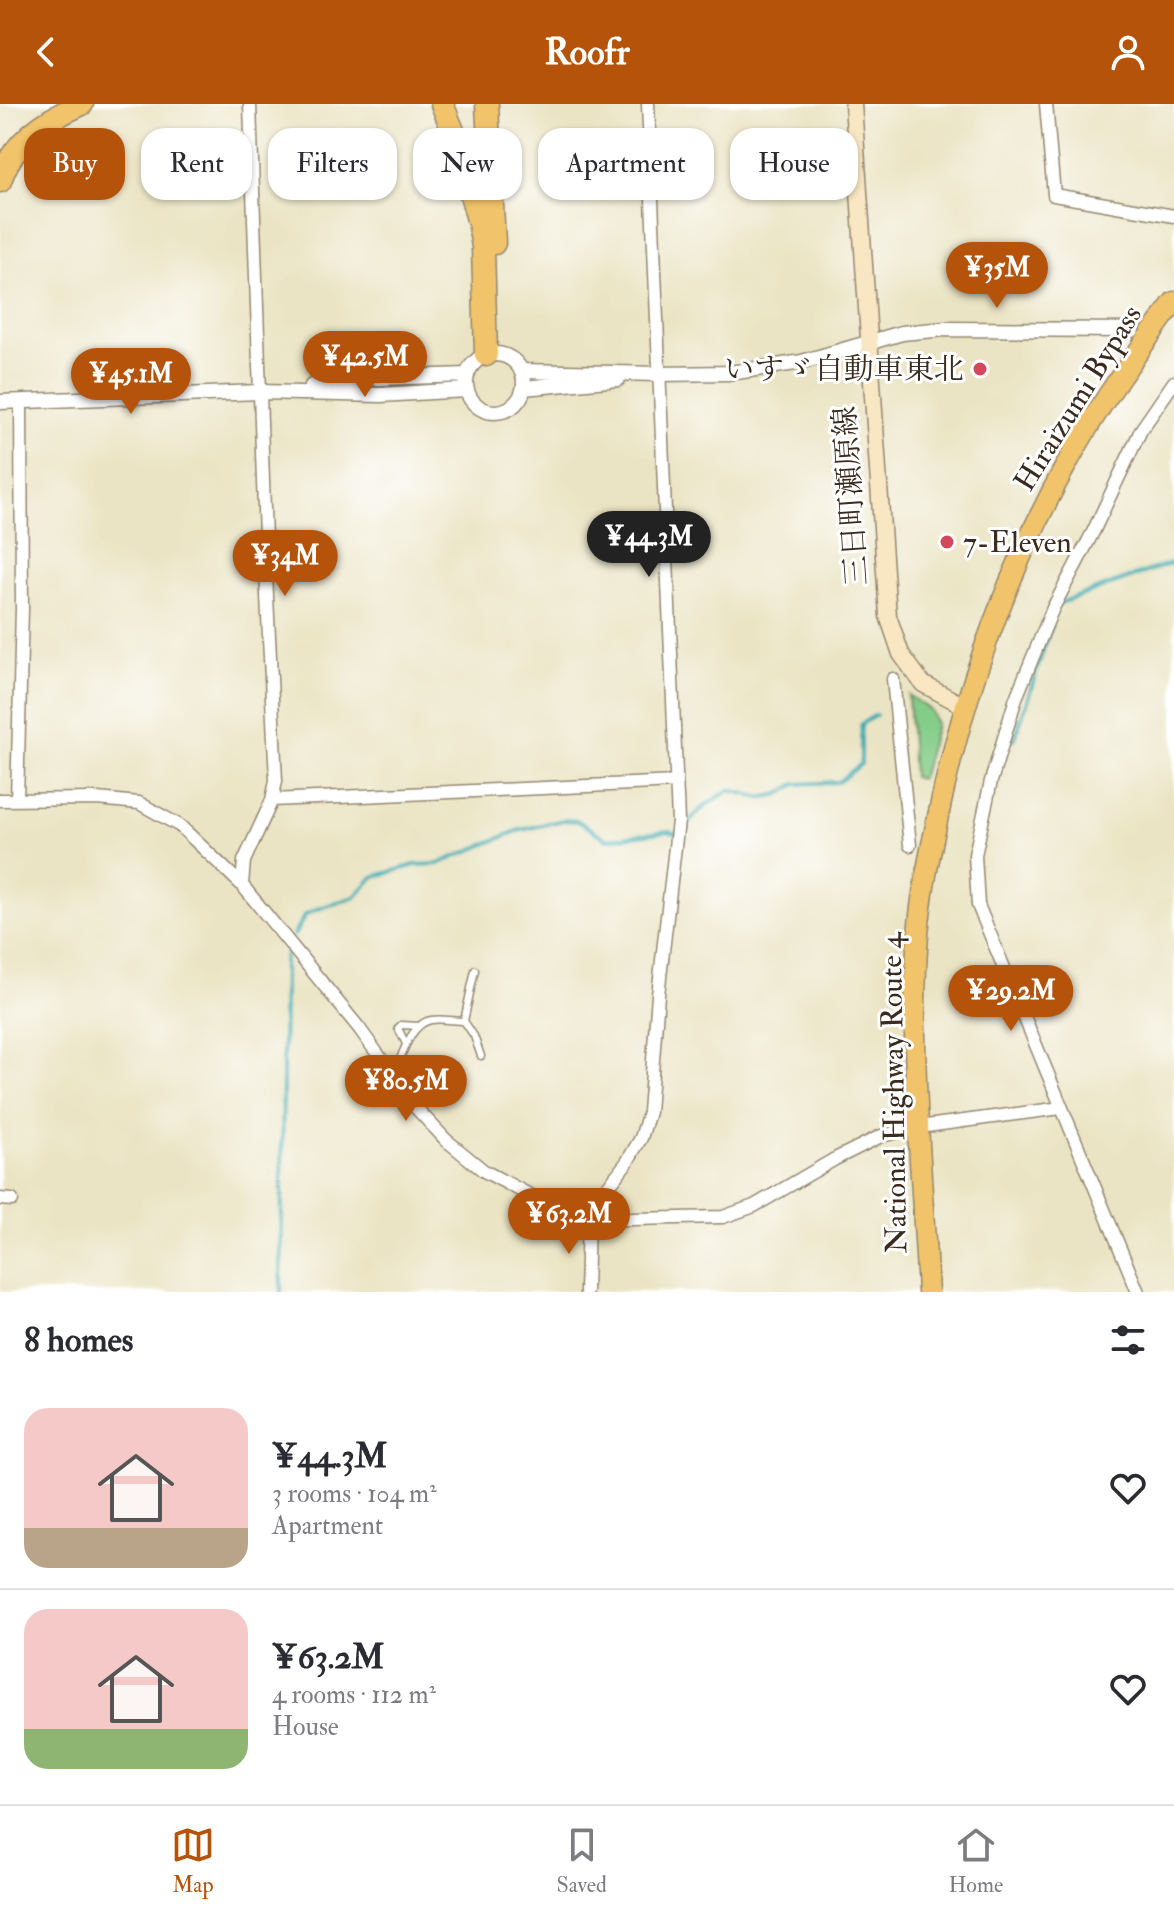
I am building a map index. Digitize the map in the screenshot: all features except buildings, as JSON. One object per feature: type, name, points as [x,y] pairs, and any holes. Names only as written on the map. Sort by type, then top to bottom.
[{"type":"highway","points":[[0,181],[13,153],[32,132],[57,115],[82,104]]},
{"type":"highway","points":[[442,104],[453,131],[479,223],[492,355]]},
{"type":"highway","points":[[487,104],[492,355]]},
{"type":"highway","name":"Hiraizumi Bypass","points":[[964,706],[1025,547],[1071,456],[1174,302]]},
{"type":"highway","name":"National Highway Route 4","points":[[928,1292],[919,1127],[918,934],[927,868],[964,706]]},
{"type":"main road","name":"三日町瀬原線","points":[[853,104],[888,616],[901,654],[923,684],[964,706]]},
{"type":"street","points":[[242,885],[244,861],[272,800],[276,781],[250,104]]},
{"type":"street","points":[[586,1292],[591,1209],[627,1162],[641,1138],[649,1112],[658,995],[678,821],[648,104]]},
{"type":"street","points":[[1046,104],[1054,195],[1174,216]]},
{"type":"street","points":[[521,371],[730,373],[802,362],[902,333],[945,329],[1132,330]]},
{"type":"street","points":[[492,355],[512,360],[521,371],[524,388],[515,404],[498,412],[480,408],[473,403],[466,390],[467,375],[474,363],[492,355]]},
{"type":"street","points":[[524,388],[659,374]]},
{"type":"street","points":[[260,392],[377,378],[467,375]]},
{"type":"street","points":[[1138,1292],[978,905],[975,855],[991,781],[1047,621],[1141,430],[1174,382]]},
{"type":"street","points":[[0,402],[260,392],[380,395],[466,390]]},
{"type":"street","points":[[17,800],[22,609],[21,401]]},
{"type":"street","points":[[893,679],[910,845]]},
{"type":"street","points":[[272,800],[676,782]]},
{"type":"street","points":[[0,800],[97,799],[139,803],[180,826],[242,885],[359,1028],[417,1109],[446,1140],[484,1171],[558,1210],[588,1220],[723,1217],[754,1206],[881,1136],[919,1127],[1061,1108]]},
{"type":"lane","points":[[475,970],[464,1021],[474,1036],[481,1056]]},
{"type":"lane","points":[[387,1069],[398,1064],[406,1044],[419,1026],[431,1019],[464,1021]]},
{"type":"lane","points":[[406,1044],[398,1028],[401,1025],[419,1026]]},
{"type":"green space","points":[[908,695],[930,710],[936,724],[921,779],[913,777]]},
{"type":"waterway","points":[[1060,603],[1174,562]]},
{"type":"waterway","points":[[1006,742],[1015,738],[1051,626]]},
{"type":"waterway","points":[[294,935],[305,915],[355,897],[373,877],[415,865],[438,864],[517,831],[563,820],[578,821],[607,839],[669,831],[683,836],[696,815],[730,790],[761,798],[780,794],[796,784],[838,782],[861,764],[861,724],[876,715]]},
{"type":"waterway","points":[[281,1292],[284,962],[288,947]]},
{"type":"place","name":"いすゞ自動車東北","points":[[980,369]]},
{"type":"place","name":"7-Eleven","points":[[947,542]]}]
